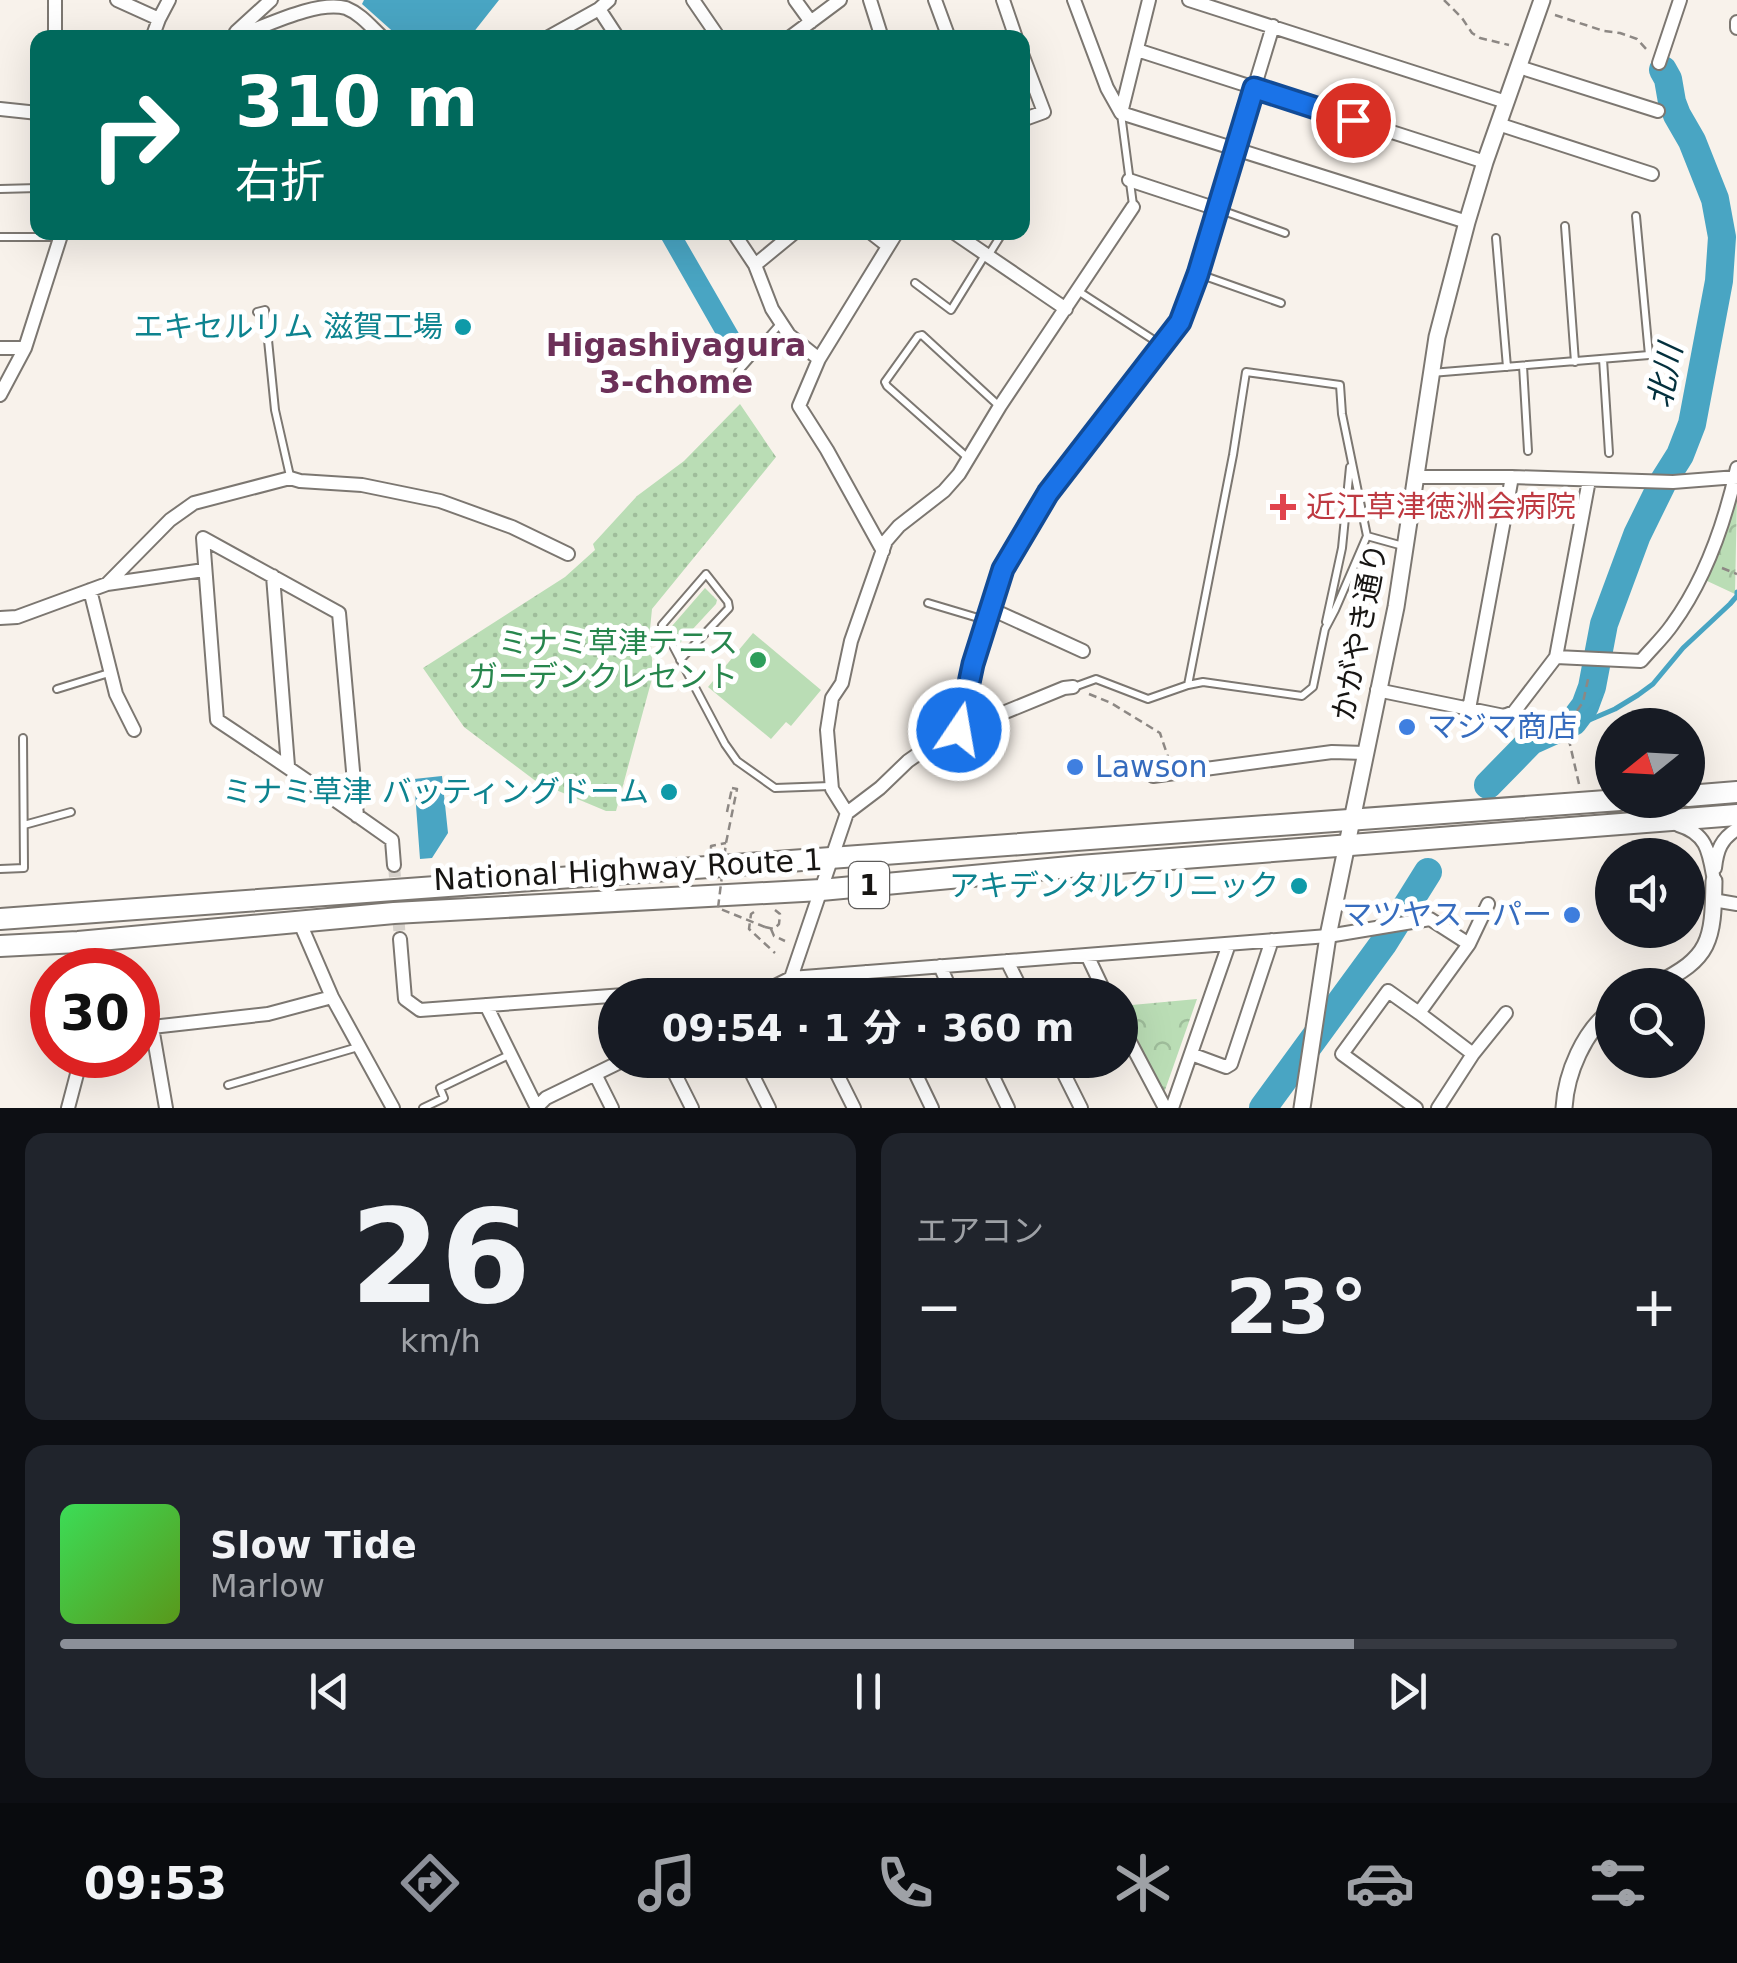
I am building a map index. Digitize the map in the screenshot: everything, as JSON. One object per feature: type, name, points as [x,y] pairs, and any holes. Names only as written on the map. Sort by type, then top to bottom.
[{"type":"highway","points":[[1705,795],[1737,792]]},
{"type":"highway","name":"National Highway Route 1","points":[[0,919],[1595,801]]},
{"type":"highway","name":"National Highway Route 1","points":[[0,946],[394,913],[821,890],[1737,815]]},
{"type":"street","points":[[55,0],[55,30]]},
{"type":"street","points":[[117,0],[159,19]]},
{"type":"street","points":[[155,30],[170,0]]},
{"type":"street","points":[[240,30],[272,0]]},
{"type":"street","points":[[693,0],[714,30]]},
{"type":"street","points":[[795,0],[810,22]]},
{"type":"street","points":[[800,30],[840,0]]},
{"type":"street","points":[[870,0],[879,30]]},
{"type":"street","points":[[935,0],[946,30]]},
{"type":"street","points":[[1002,0],[1013,30]]},
{"type":"street","points":[[1074,0],[1107,88],[1122,114],[1466,222]]},
{"type":"street","points":[[1122,114],[1149,0]]},
{"type":"street","points":[[1188,0],[1506,102]]},
{"type":"street","name":"かがやき通り","points":[[1302,1108],[1328,936],[1396,607],[1437,337],[1466,222],[1542,0]]},
{"type":"street","points":[[1658,63],[1680,0]]},
{"type":"street","points":[[252,30],[329,4],[359,15],[375,30]]},
{"type":"street","points":[[560,30],[604,5],[615,30]]},
{"type":"street","points":[[959,730],[973,664],[1003,569],[1040,506],[1180,322],[1273,26]]},
{"type":"street","points":[[1137,50],[1485,162]]},
{"type":"street","points":[[1518,67],[1658,111]]},
{"type":"street","points":[[1030,75],[1044,112],[1030,117]]},
{"type":"street","points":[[0,108],[30,112]]},
{"type":"street","points":[[1498,124],[1652,174]]},
{"type":"street","points":[[1129,180],[1217,209]]},
{"type":"street","points":[[848,813],[832,786],[827,730],[832,698],[842,683],[851,641],[886,542],[944,491],[969,459],[1132,206]]},
{"type":"street","points":[[0,395],[26,348],[59,240]]},
{"type":"street","points":[[738,240],[755,265],[772,309],[789,335],[819,359]]},
{"type":"street","points":[[755,265],[785,240]]},
{"type":"street","points":[[880,240],[888,246]]},
{"type":"street","points":[[883,552],[828,450],[799,406],[819,359],[892,240]]},
{"type":"street","points":[[964,240],[1066,308]]},
{"type":"street","points":[[0,348],[26,348]]},
{"type":"street","points":[[1417,477],[1672,482],[1736,474],[1707,562],[1673,624],[1642,661],[1556,657]]},
{"type":"street","points":[[1470,709],[1512,477]]},
{"type":"street","points":[[106,584],[155,534],[194,503],[290,478],[300,482],[362,485],[440,501],[568,554]]},
{"type":"street","points":[[1378,690],[1510,715],[1556,657],[1589,480]]},
{"type":"street","points":[[357,816],[339,613],[203,538],[217,720],[288,766],[357,816],[392,840],[394,865]]},
{"type":"street","points":[[0,618],[17,616],[106,584],[204,570]]},
{"type":"street","points":[[273,576],[288,766]]},
{"type":"street","points":[[90,590],[116,694],[134,730]]},
{"type":"street","points":[[988,615],[1083,651]]},
{"type":"street","points":[[1073,687],[959,730],[931,745],[848,813],[790,978],[1328,936],[1430,919],[1469,944]]},
{"type":"street","points":[[1153,776],[1332,752],[1365,753]]},
{"type":"street","points":[[1664,821],[1694,830],[1701,838],[1710,856],[1714,881]]},
{"type":"street","points":[[1687,968],[1696,961],[1712,926],[1719,846],[1737,829]]},
{"type":"street","points":[[1714,900],[1737,904]]},
{"type":"street","points":[[1419,1013],[1469,944],[1488,904]]},
{"type":"street","points":[[300,923],[332,998],[393,1108]]},
{"type":"street","points":[[400,939],[406,998],[420,1010],[598,997]]},
{"type":"street","points":[[1191,1054],[1226,1067],[1231,1064],[1272,940]]},
{"type":"street","points":[[78,942],[79,948]]},
{"type":"street","points":[[1168,1108],[1229,944]]},
{"type":"street","points":[[1087,955],[1098,978]]},
{"type":"street","points":[[1007,961],[1016,978]]},
{"type":"street","points":[[940,966],[946,978]]},
{"type":"street","points":[[866,972],[869,978]]},
{"type":"street","points":[[1416,1108],[1342,1054],[1388,991],[1473,1054]]},
{"type":"street","points":[[160,1025],[268,1014],[332,998]]},
{"type":"street","points":[[486,1005],[536,1108],[546,1098],[598,1073]]},
{"type":"street","points":[[1438,1108],[1473,1054],[1506,1014]]},
{"type":"street","points":[[1564,1108],[1576,1058],[1595,1027]]},
{"type":"street","points":[[1138,1055],[1168,1108]]},
{"type":"street","points":[[595,1074],[612,1108]]},
{"type":"street","points":[[68,1108],[76,1078]]},
{"type":"street","points":[[158,1078],[166,1108]]},
{"type":"street","points":[[677,1078],[692,1108]]},
{"type":"street","points":[[754,1078],[769,1108]]},
{"type":"street","points":[[839,1078],[854,1108]]},
{"type":"street","points":[[918,1078],[932,1108]]},
{"type":"street","points":[[993,1078],[1008,1108]]},
{"type":"street","points":[[1066,1078],[1081,1108]]},
{"type":"lane","points":[[1122,114],[1132,206]]},
{"type":"lane","points":[[0,189],[30,188]]},
{"type":"lane","points":[[1217,209],[1284,233]]},
{"type":"lane","points":[[1430,373],[1649,355],[1636,216]]},
{"type":"lane","points":[[1565,226],[1575,362]]},
{"type":"lane","points":[[0,236],[30,236]]},
{"type":"lane","points":[[1496,238],[1506,367]]},
{"type":"lane","points":[[915,282],[951,310],[997,240]]},
{"type":"lane","points":[[1198,274],[1281,303]]},
{"type":"lane","points":[[1078,290],[1160,345]]},
{"type":"lane","points":[[257,312],[265,310],[275,410],[290,478]]},
{"type":"lane","points":[[738,372],[781,322]]},
{"type":"lane","points":[[969,459],[886,382],[922,335],[1000,406]]},
{"type":"lane","points":[[1603,359],[1609,453]]},
{"type":"lane","points":[[1523,366],[1528,451]]},
{"type":"lane","points":[[1188,685],[1246,372],[1340,386],[1350,460],[1367,536],[1325,628]]},
{"type":"lane","points":[[1073,687],[1096,678],[1148,700],[1202,682],[1302,696],[1313,687],[1342,548],[1350,460]]},
{"type":"lane","points":[[1367,536],[1405,546]]},
{"type":"lane","points":[[680,660],[728,608],[728,602],[706,574],[662,625],[680,660],[725,744],[737,761],[775,788],[832,786]]},
{"type":"lane","points":[[928,603],[988,615]]},
{"type":"lane","points":[[57,689],[110,672]]},
{"type":"lane","points":[[0,869],[24,868],[23,738]]},
{"type":"lane","points":[[24,825],[71,812]]},
{"type":"lane","points":[[228,1084],[360,1047]]},
{"type":"lane","points":[[423,1108],[444,1098],[440,1088],[510,1054]]},
{"type":"path","points":[[1444,0],[1480,38],[1525,49]]},
{"type":"path","points":[[1532,28],[1555,15],[1604,31],[1620,32],[1637,40],[1658,63]]},
{"type":"path","points":[[1707,562],[1737,574]]},
{"type":"path","points":[[1578,802],[1579,781],[1566,727],[1583,702],[1593,659]]},
{"type":"path","points":[[1073,687],[1111,703],[1160,733],[1172,773]]},
{"type":"path","points":[[727,812],[732,788],[736,789],[718,908],[768,928],[785,941]]},
{"type":"path","points":[[722,848],[711,846],[726,843]]},
{"type":"path","points":[[762,907],[750,914],[749,930],[774,952]]},
{"type":"path","points":[[768,928],[779,924],[780,914],[772,908]]},
{"type":"green space","points":[[740,404],[776,457],[652,609],[653,675],[616,811],[606,811],[537,782],[464,727],[423,668],[565,577],[595,550],[593,544],[637,496],[684,461]]},
{"type":"green space","points":[[1737,495],[1735,594],[1705,580]]},
{"type":"green space","points":[[705,588],[717,600],[716,604],[679,644],[672,626]]},
{"type":"green space","name":"ミナミ草津テニス ガーデンクレセント","points":[[753,633],[821,690],[791,726],[786,722],[771,739],[708,687]]},
{"type":"green space","points":[[1197,999],[1164,1093],[1138,1040],[1138,1004]]},
{"type":"water","points":[[364,0],[499,0],[475,30],[391,30],[362,4]]},
{"type":"water","points":[[662,240],[685,240],[745,344],[748,355],[740,363],[737,358],[731,361]]},
{"type":"water","points":[[442,776],[448,833],[432,858],[420,859],[414,779]]},
{"type":"waterway","name":"北川","points":[[1488,785],[1531,741],[1573,722],[1585,706],[1604,624],[1637,535],[1680,455],[1692,424],[1719,281],[1722,237],[1715,199],[1677,115],[1663,70]]},
{"type":"waterway","points":[[1573,722],[1587,721],[1615,709],[1653,684],[1737,592]]},
{"type":"waterway","name":"北川","points":[[1263,1108],[1383,944],[1428,872]]},
{"type":"tunnel","points":[[394,865],[400,939]]},
{"type":"place","name":"エキセルリム 滋賀工場","points":[[463,327]]},
{"type":"place","name":"近江草津徳洲会病院","points":[[1283,507]]},
{"type":"place","name":"ミナミ草津テニス ガーデンクレセント","points":[[758,660]]},
{"type":"place","name":"マジマ商店","points":[[1407,727]]},
{"type":"place","name":"Lawson","points":[[1075,767]]},
{"type":"place","name":"ミナミ草津 バッティングドーム","points":[[669,792]]},
{"type":"place","name":"アキデンタルクリニック","points":[[1299,886]]},
{"type":"place","name":"マツヤスーパー","points":[[1572,915]]},
{"type":"district","name":"Higashiyagura 3-chome","points":[[676,364]]},
{"type":"route","points":[[959,730],[973,664],[1003,569],[1048,493],[1180,322],[1254,88],[1353,120]]}]
